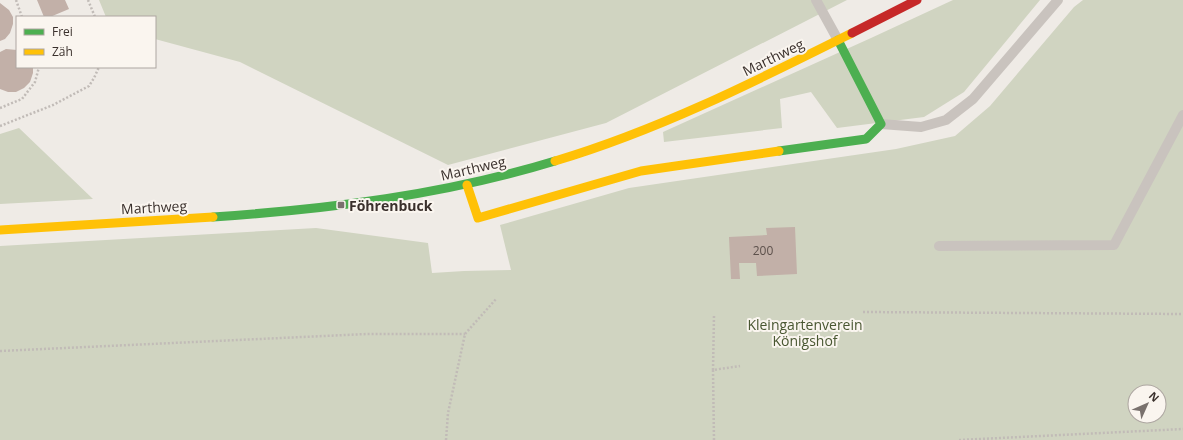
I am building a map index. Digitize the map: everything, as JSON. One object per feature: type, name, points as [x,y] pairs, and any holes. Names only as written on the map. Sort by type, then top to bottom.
[{"type":"main road","name":"Marthweg","points":[[0,230],[201,219],[365,202],[468,185],[523,171],[644,130],[735,91],[917,0]]},
{"type":"main road","points":[[468,185],[478,218],[641,171],[866,139],[881,124],[838,40]]},
{"type":"lane","points":[[816,0],[838,40]]},
{"type":"lane","points":[[881,124],[921,127],[946,120],[973,99],[1058,0]]},
{"type":"lane","points":[[939,246],[1114,245],[1183,115]]},
{"type":"path","points":[[16,0],[22,16]]},
{"type":"path","points":[[88,0],[95,16]]},
{"type":"path","points":[[0,108],[22,99],[35,82],[38,68]]},
{"type":"path","points":[[0,126],[53,104],[89,86],[99,68]]},
{"type":"path","points":[[446,440],[448,413],[466,334],[496,300]]},
{"type":"path","points":[[862,312],[1183,314]]},
{"type":"path","points":[[714,316],[714,440]]},
{"type":"path","points":[[0,351],[367,334],[466,334]]},
{"type":"path","points":[[713,370],[740,366]]},
{"type":"path","points":[[959,440],[1183,429]]},
{"type":"green space","points":[[99,0],[847,0],[606,123],[448,165],[240,62],[156,39],[156,16],[106,16]]},
{"type":"green space","points":[[953,0],[1040,0],[964,92],[924,117],[837,128],[811,92],[780,99],[782,128],[664,142],[663,132]]},
{"type":"green space","name":"Kleingartenverein Königshof","points":[[1083,0],[1183,0],[1183,440],[0,440],[0,246],[316,228],[428,243],[432,273],[511,270],[500,225],[629,188],[896,149],[955,136],[990,106],[1074,7]]},
{"type":"green space","points":[[19,128],[93,199],[0,204],[0,134]]},
{"type":"building","points":[[37,0],[65,0],[69,9],[52,16],[44,16]]},
{"type":"building","points":[[0,3],[9,10],[13,17],[13,24],[10,33],[5,39],[0,41]]},
{"type":"building","points":[[6,49],[16,50],[16,68],[33,68],[30,82],[24,88],[16,92],[8,92],[0,89],[0,52]]},
{"type":"building","points":[[795,227],[797,274],[757,276],[756,263],[739,263],[740,279],[731,279],[729,237],[767,235],[766,228]]},
{"type":"traffic: fast","points":[[779,151],[866,139],[881,124],[838,40]]},
{"type":"traffic: fast","points":[[213,217],[300,210],[429,192],[513,173],[555,161]]},
{"type":"traffic: slow","points":[[555,161],[594,149],[669,120],[780,69],[852,33]]},
{"type":"traffic: slow","points":[[467,185],[478,218],[641,171],[779,151]]},
{"type":"traffic: slow","points":[[0,230],[213,217]]},
{"type":"traffic: jam","points":[[852,33],[917,0]]},
{"type":"place","name":"Föhrenbuck","points":[[341,205]]}]
